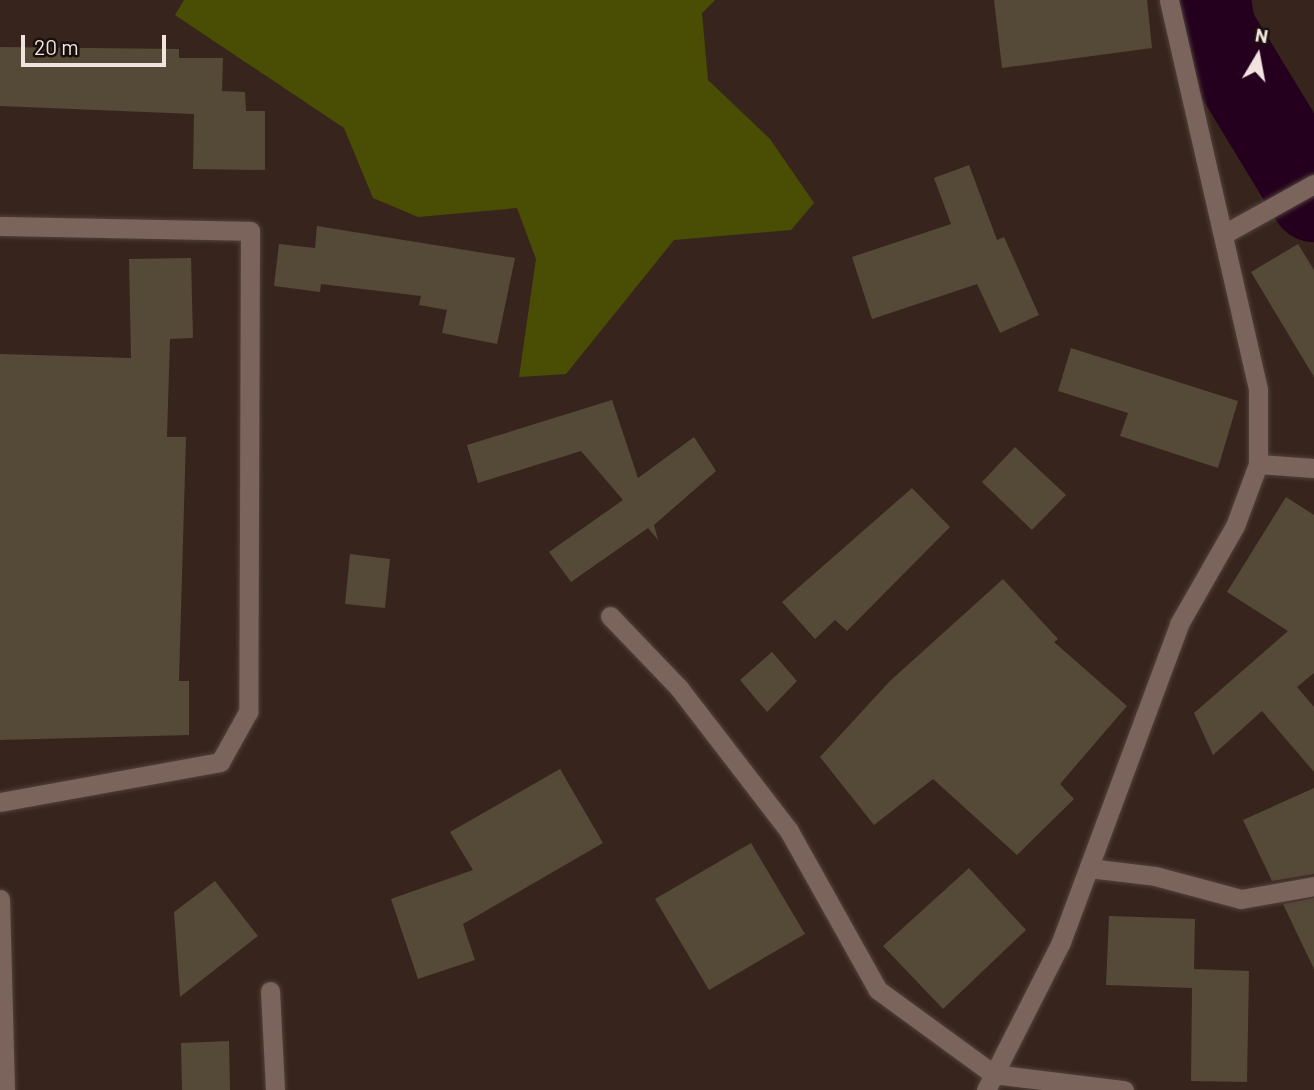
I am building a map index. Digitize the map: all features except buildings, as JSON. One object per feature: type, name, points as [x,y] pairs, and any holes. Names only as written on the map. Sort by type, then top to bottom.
[{"type":"street","points":[[990,1082],[1060,942],[1179,624],[1236,526],[1258,464],[1258,389],[1169,0]]},
{"type":"street","points":[[1224,234],[1314,184]]},
{"type":"street","points":[[0,226],[250,231],[248,712],[220,762],[0,802]]},
{"type":"street","points":[[1258,464],[1314,468]]},
{"type":"street","points":[[610,616],[680,688],[789,831],[878,990],[990,1082],[1124,1090]]},
{"type":"street","points":[[1089,868],[1155,876],[1241,899],[1314,886]]},
{"type":"street","points":[[0,899],[3,1088]]},
{"type":"street","points":[[270,991],[275,1090]]},
{"type":"shaded area","points":[[184,0],[715,0],[702,13],[708,80],[770,139],[814,203],[791,230],[674,240],[566,374],[519,377],[536,259],[517,208],[418,217],[373,198],[344,128],[175,15]]},
{"type":"waterway","points":[[1207,0],[1212,30],[1314,198]]}]
